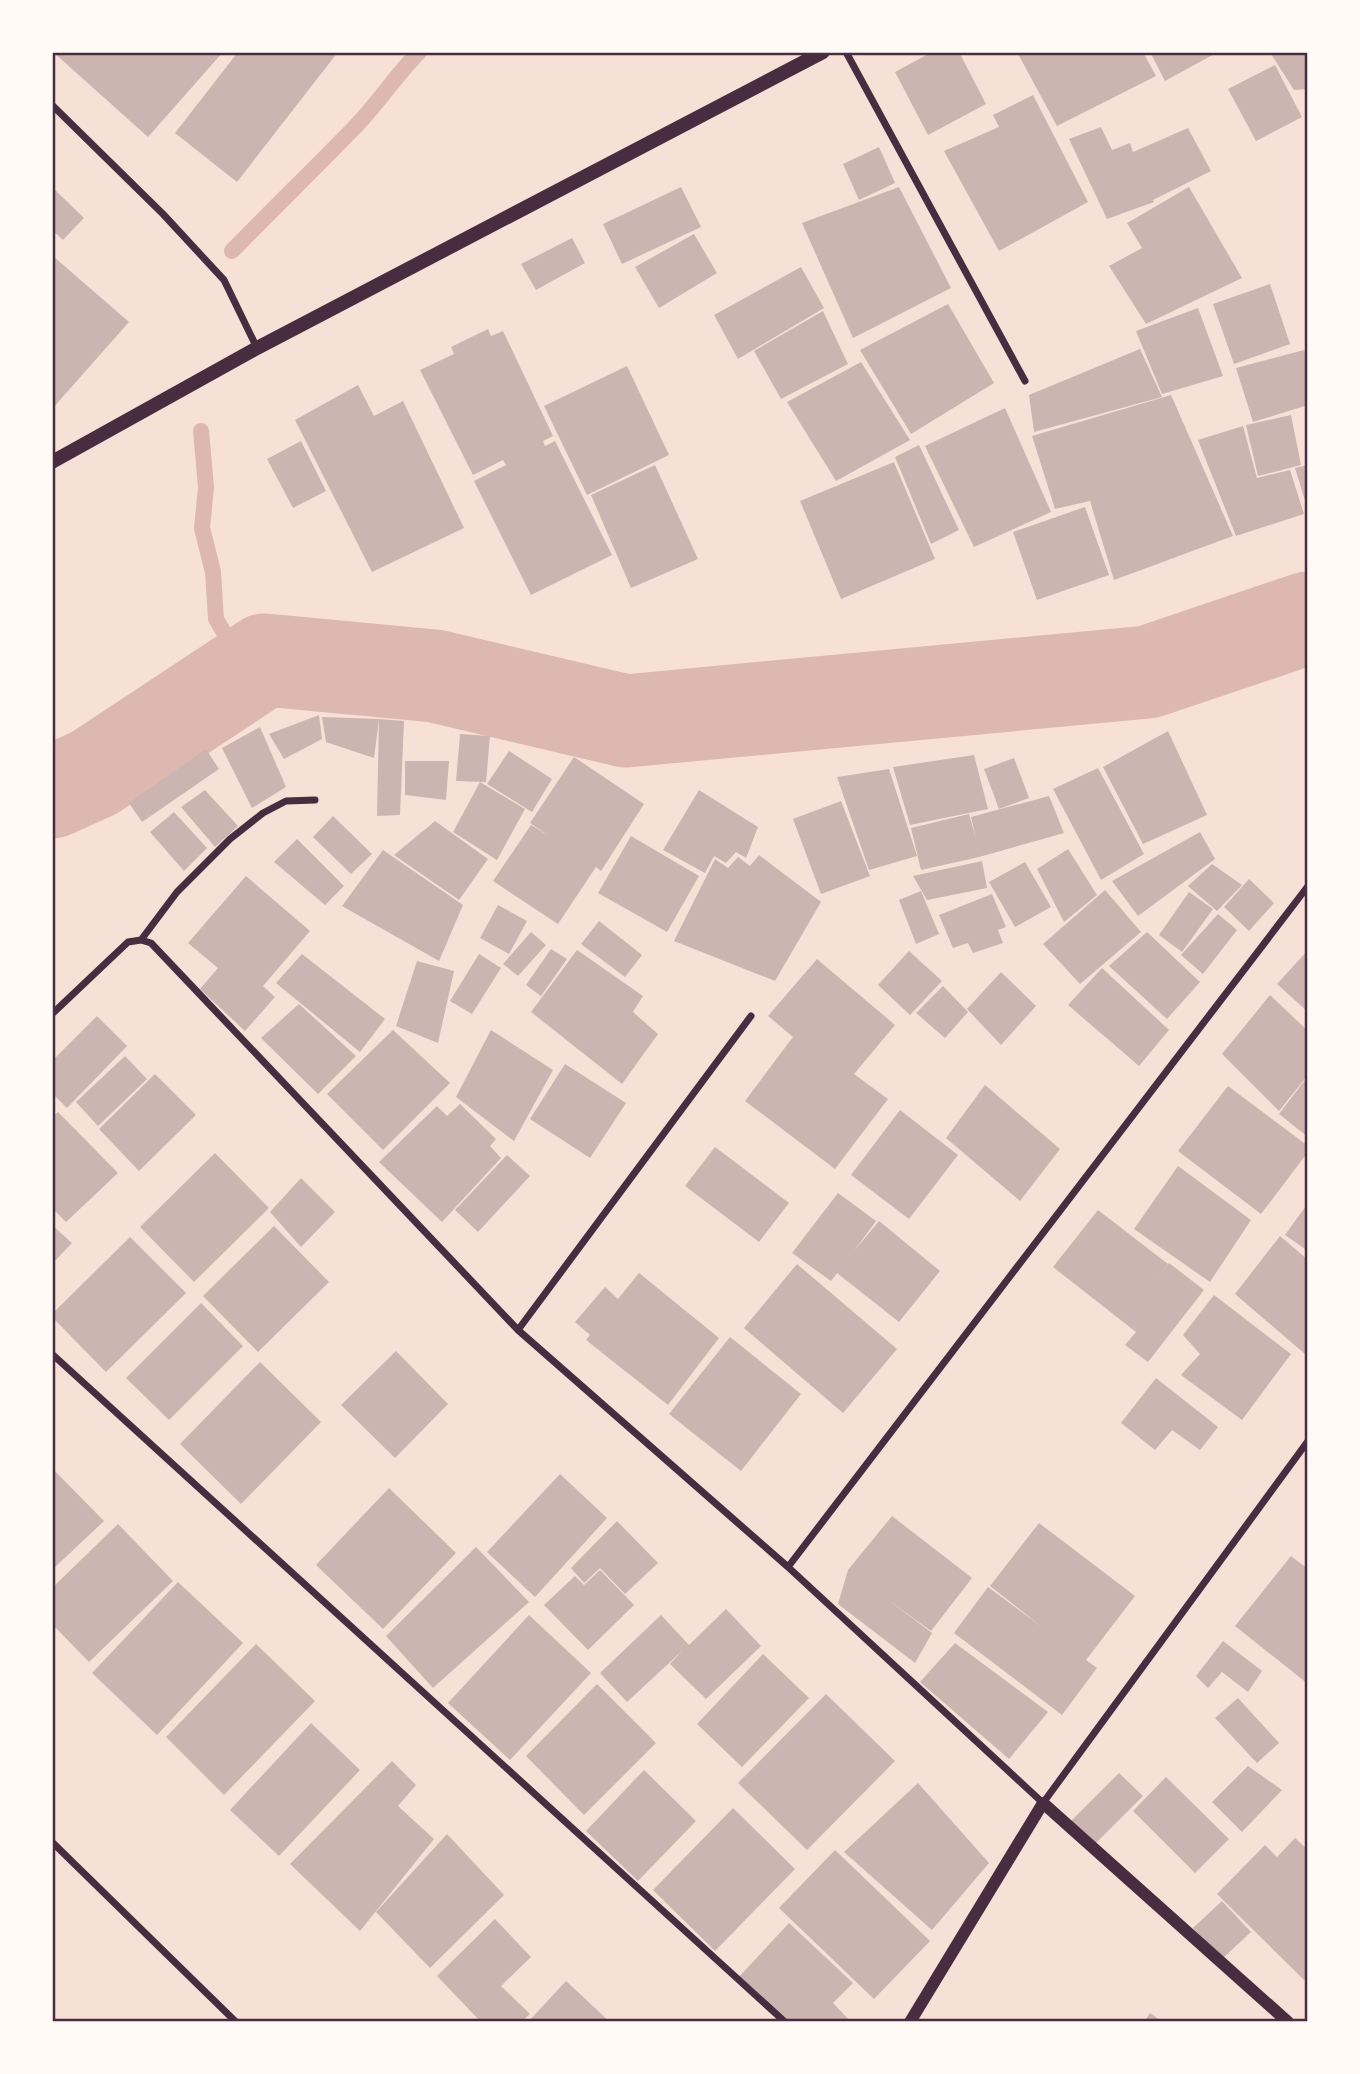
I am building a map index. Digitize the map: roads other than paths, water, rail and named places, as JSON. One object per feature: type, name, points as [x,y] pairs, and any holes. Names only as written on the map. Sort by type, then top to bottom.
[{"type":"main road","points":[[52,462],[257,348],[823,52]]},
{"type":"street","points":[[846,52],[1025,381]]},
{"type":"street","points":[[52,105],[163,214],[224,280],[257,348]]},
{"type":"street","points":[[141,940],[177,892],[230,839],[263,813],[286,801],[316,800]]},
{"type":"street","points":[[788,1567],[1307,886]]},
{"type":"street","points":[[52,1014],[128,942],[141,940],[151,943],[518,1330],[788,1567],[1043,1802],[1288,2021]]},
{"type":"street","points":[[518,1330],[751,1016]]},
{"type":"street","points":[[52,1354],[785,2021]]},
{"type":"street","points":[[910,2021],[1043,1802],[1307,1441]]},
{"type":"street","points":[[52,1842],[236,2021]]},
{"type":"waterway","points":[[232,251],[362,120],[419,52]]},
{"type":"waterway","points":[[201,431],[206,487],[202,528],[213,572],[216,619],[247,671]]},
{"type":"waterway","points":[[52,792],[94,773],[265,660],[435,676],[626,721],[1148,672],[1308,618]]}]
